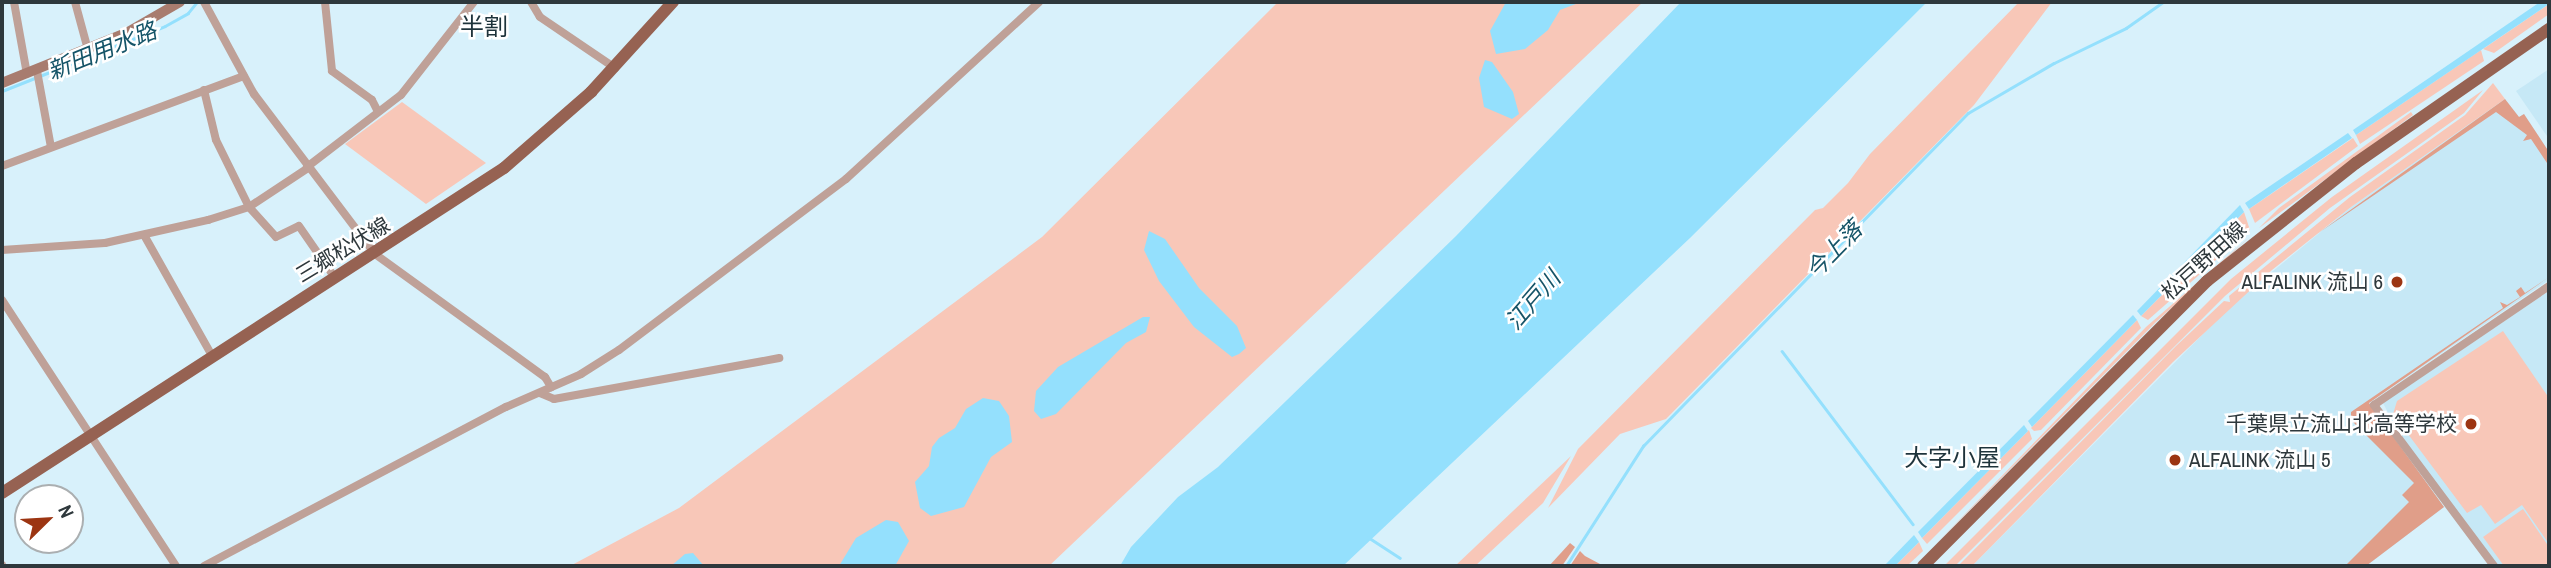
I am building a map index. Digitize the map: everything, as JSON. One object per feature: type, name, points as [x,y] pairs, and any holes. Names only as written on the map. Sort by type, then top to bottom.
[{"type":"main road","name":"三郷松伏線","points":[[2,493],[211,354],[375,254],[504,168],[615,68],[673,2]]},
{"type":"main road","name":"松戸野田線","points":[[1923,566],[2207,281],[2346,171],[2549,29]]},
{"type":"street","points":[[14,2],[36,76],[51,147]]},
{"type":"street","points":[[75,2],[88,50]]},
{"type":"street","points":[[2,83],[36,76],[158,18],[180,2]]},
{"type":"street","points":[[204,2],[244,76],[308,168],[375,254],[545,377],[551,387]]},
{"type":"street","points":[[325,2],[332,71],[372,100],[378,112]]},
{"type":"street","points":[[2,250],[70,247],[144,235],[249,207],[308,168],[401,96],[474,2]]},
{"type":"street","points":[[531,2],[540,17],[615,68]]},
{"type":"street","points":[[204,566],[620,350],[775,236],[889,142],[1039,2]]},
{"type":"street","points":[[2,166],[244,76]]},
{"type":"street","points":[[204,90],[216,140],[249,207],[276,237],[299,226],[335,278]]},
{"type":"street","points":[[144,235],[211,354]]},
{"type":"street","points":[[2494,566],[2374,405],[2549,286]]},
{"type":"street","points":[[2,300],[176,566]]},
{"type":"street","points":[[540,393],[554,399],[779,358]]},
{"type":"shaded area","points":[[1278,2],[1643,2],[1049,566],[570,566],[679,508],[1042,237]]},
{"type":"shaded area","points":[[2019,2],[2052,2],[1974,105],[1666,419],[1620,434],[1548,508],[1578,449],[1815,210],[1823,208],[1848,183],[1870,154]]},
{"type":"shaded area","points":[[2549,4],[2549,14],[2494,53],[2483,49]]},
{"type":"shaded area","points":[[2481,50],[2484,61],[2360,144],[2356,135]]},
{"type":"shaded area","points":[[2549,69],[2549,139],[2516,91]]},
{"type":"shaded area","points":[[2493,83],[2505,99],[2351,207],[2272,270],[2173,362],[1972,566],[1958,566],[2176,346],[2224,301],[2230,302],[2229,296],[2350,197],[2465,115]]},
{"type":"shaded area","points":[[2483,90],[2464,113],[2330,208],[2225,296],[1955,566],[1944,566],[2231,279],[2332,197]]},
{"type":"shaded area","points":[[2505,99],[2519,117],[2524,114],[2549,152],[2549,280],[2369,403],[2444,507],[2366,566],[1972,566],[2234,303],[2351,207]]},
{"type":"shaded area","points":[[2505,99],[2519,117],[2524,114],[2549,152],[2549,166],[2531,139],[2523,141],[2527,135],[2496,112],[2317,234]]},
{"type":"shaded area","points":[[402,102],[486,163],[426,204],[345,144]]},
{"type":"shaded area","points":[[2411,112],[2413,115],[2259,228],[2279,208]]},
{"type":"shaded area","points":[[2353,138],[2358,146],[2255,223],[2249,209]]},
{"type":"shaded area","points":[[2244,212],[2250,230],[2148,320],[2141,316]]},
{"type":"shaded area","points":[[2252,235],[2156,322],[1933,547],[2146,327]]},
{"type":"shaded area","points":[[2549,277],[2369,403],[2444,507],[2366,566],[2345,566],[2409,502],[2402,495],[2414,483],[2351,420],[2351,412],[2503,308],[2500,302],[2507,305],[2520,297],[2516,291],[2521,287],[2525,293]]},
{"type":"shaded area","name":"千葉県立流山北高等学校","points":[[2549,291],[2549,566],[2498,566],[2402,440],[2383,403]]},
{"type":"shaded area","points":[[2137,320],[2141,328],[2041,430],[2034,431],[2031,428]]},
{"type":"shaded area","name":"千葉県立流山北高等学校","points":[[2503,331],[2549,398],[2549,544],[2522,505],[2495,524],[2481,505],[2467,513],[2393,414],[2397,401]]},
{"type":"shaded area","points":[[2029,430],[2032,439],[1927,544],[1922,538]]},
{"type":"shaded area","points":[[1571,456],[1543,503],[1475,566],[1455,566]]},
{"type":"shaded area","points":[[2523,509],[2549,547],[2549,566],[2504,566],[2483,537]]},
{"type":"shaded area","points":[[1919,542],[1923,551],[1907,566],[1895,566]]},
{"type":"shaded area","points":[[1570,543],[1575,547],[1562,566],[1549,566]]},
{"type":"shaded area","points":[[1580,551],[1585,556],[1600,564],[1570,566]]},
{"type":"water","points":[[1506,2],[1581,2],[1560,10],[1548,30],[1525,49],[1496,54],[1490,31]]},
{"type":"water","name":"江戸川","points":[[1681,2],[1927,2],[1690,238],[1343,566],[1120,566],[1131,547],[1178,497],[1218,467],[1456,236]]},
{"type":"water","points":[[2540,2],[2549,4],[2356,135],[2353,130]]},
{"type":"water","points":[[1485,60],[1492,62],[1513,92],[1519,114],[1512,119],[1484,107],[1479,78]]},
{"type":"water","points":[[2348,133],[2352,138],[2249,209],[2245,203]]},
{"type":"water","points":[[2240,205],[2244,212],[2141,316],[2137,311]]},
{"type":"water","points":[[1149,231],[1165,239],[1199,288],[1237,326],[1246,348],[1239,354],[1232,357],[1194,327],[1159,281],[1144,250]]},
{"type":"water","points":[[2133,315],[2137,320],[2032,427],[2028,421]]},
{"type":"water","points":[[1143,317],[1150,317],[1146,332],[1126,343],[1056,414],[1041,419],[1034,411],[1036,391],[1058,367]]},
{"type":"water","points":[[983,398],[999,401],[1009,416],[1012,442],[991,457],[964,507],[931,516],[920,508],[915,482],[929,466],[932,447],[939,438],[955,428],[966,409]]},
{"type":"water","points":[[2024,425],[2028,431],[1922,538],[1918,532]]},
{"type":"water","points":[[886,520],[898,522],[909,541],[895,566],[839,566],[856,538]]},
{"type":"water","points":[[1914,535],[1919,542],[1895,566],[1884,566]]},
{"type":"water","points":[[693,553],[704,566],[671,566],[685,554]]},
{"type":"waterway","name":"新田用水路","points":[[2,91],[165,26],[188,13],[197,2]]},
{"type":"waterway","name":"今上落","points":[[1566,566],[1643,446],[1968,113],[2054,63],[2126,28],[2163,2]]},
{"type":"waterway","points":[[1782,351],[1913,524]]},
{"type":"waterway","points":[[1368,537],[1400,558]]},
{"type":"place","name":"ALFALINK 流山 6","points":[[2397,282]]},
{"type":"place","name":"千葉県立流山北高等学校","points":[[2471,424]]},
{"type":"place","name":"ALFALINK 流山 5","points":[[2175,460]]},
{"type":"district","name":"半割","points":[[484,27]]},
{"type":"district","name":"大字小屋","points":[[1952,458]]}]
